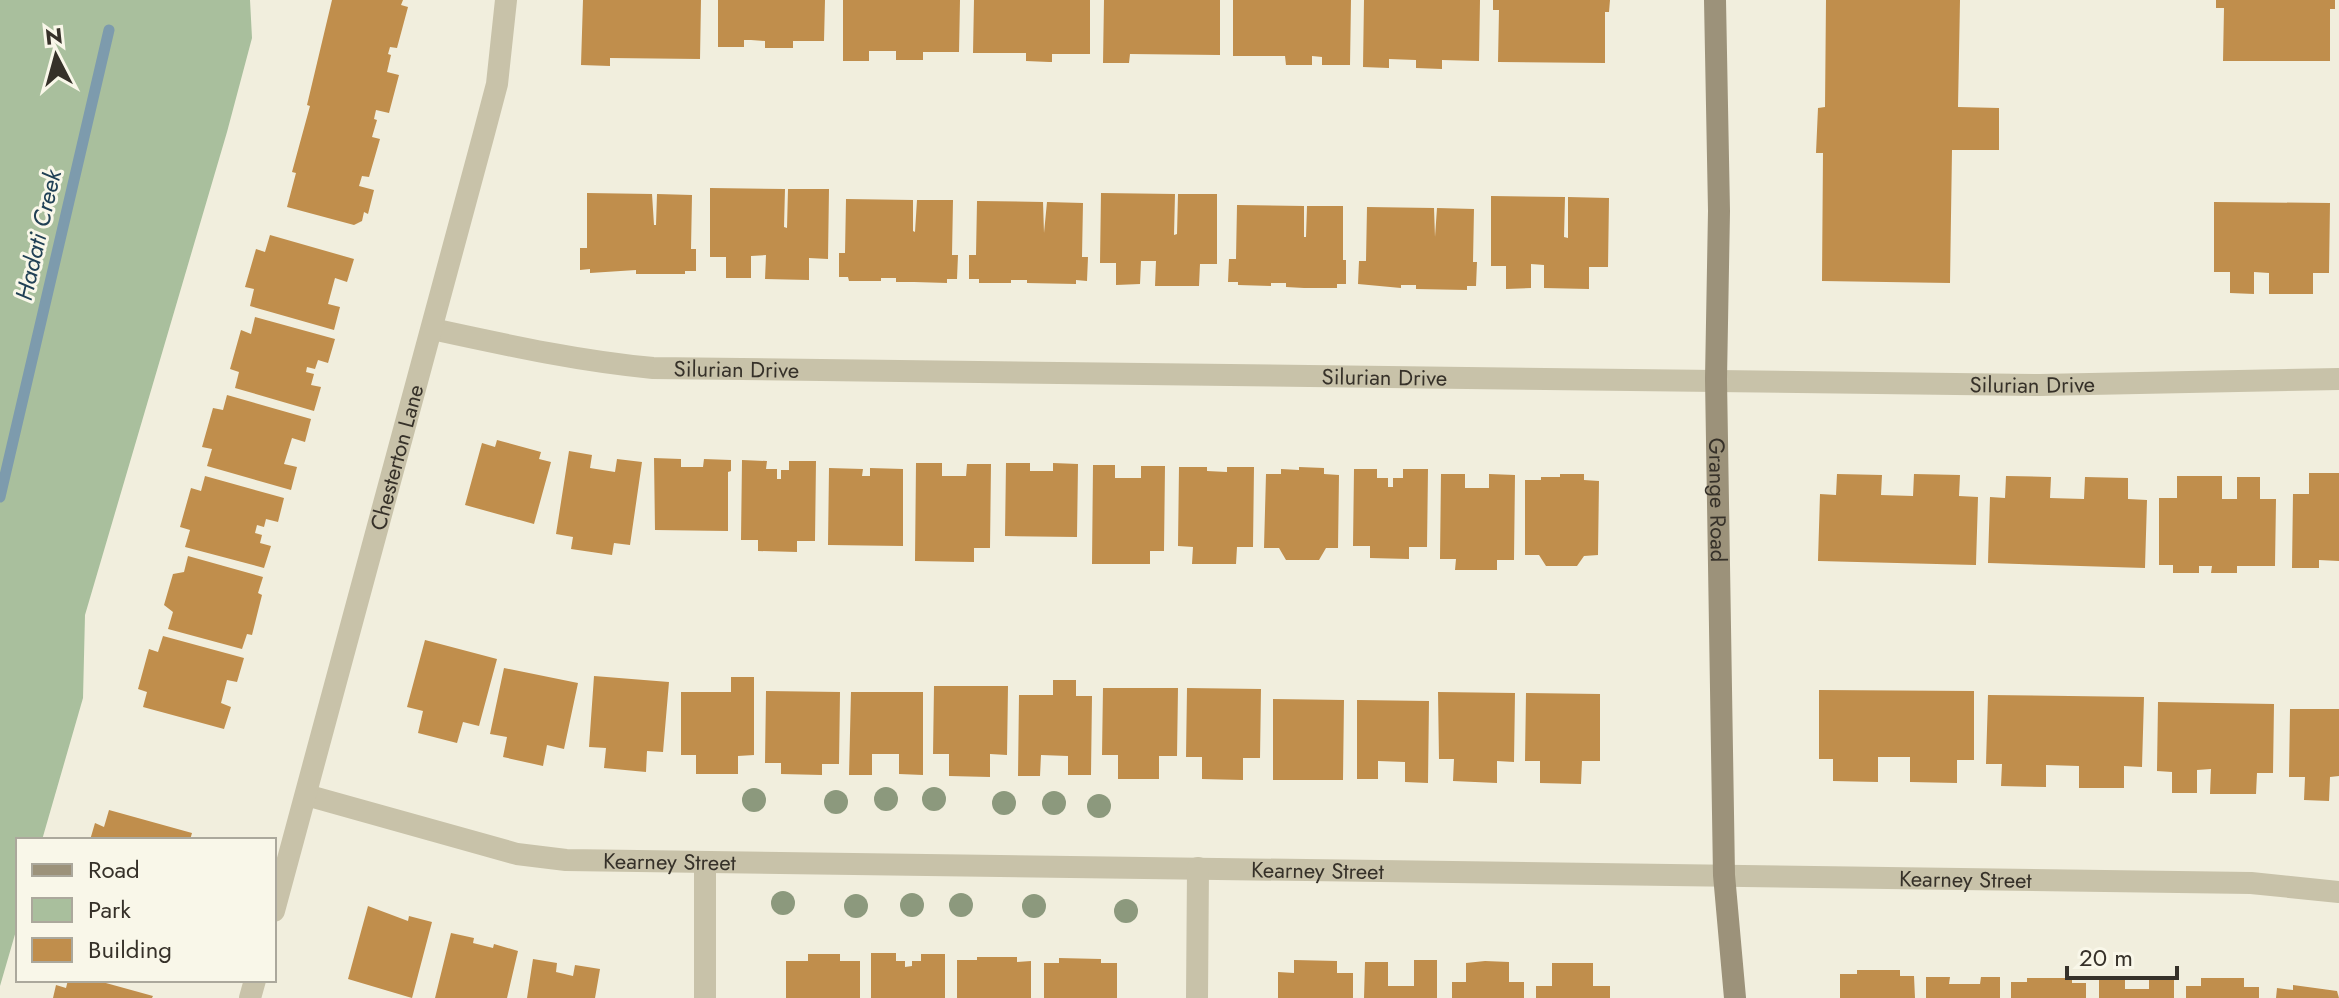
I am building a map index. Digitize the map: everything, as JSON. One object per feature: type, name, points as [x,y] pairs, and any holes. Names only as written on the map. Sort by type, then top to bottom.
[{"type":"main road","name":"Grange Road","points":[[1715,0],[1719,211],[1716,379],[1724,875],[1735,998]]},
{"type":"street","name":"Chesterton Lane","points":[[276,904],[497,84],[506,0]]},
{"type":"street","name":"Silurian Drive","points":[[432,329],[541,354],[653,368],[2040,385],[2339,379]]},
{"type":"street","name":"Kearney Street","points":[[306,795],[517,854],[566,860],[2251,883],[2339,892]]},
{"type":"street","points":[[705,862],[705,998]]},
{"type":"street","points":[[1197,998],[1198,868]]},
{"type":"green space","points":[[0,0],[250,0],[252,38],[227,132],[85,615],[83,698],[43,838],[16,838],[16,931],[0,986]]},
{"type":"building","points":[[332,0],[403,0],[401,5],[408,7],[397,48],[390,47],[388,54],[391,55],[387,72],[399,75],[389,113],[376,110],[374,119],[377,120],[372,137],[380,139],[369,177],[362,176],[359,186],[374,190],[368,214],[364,212],[362,221],[354,225],[287,207],[296,173],[292,172],[310,106],[307,105]]},
{"type":"building","points":[[583,0],[701,0],[700,59],[610,58],[610,66],[581,65]]},
{"type":"building","points":[[718,0],[825,0],[824,41],[793,41],[793,48],[765,48],[765,41],[744,40],[744,47],[718,47]]},
{"type":"building","points":[[843,0],[960,0],[959,52],[923,52],[923,60],[896,60],[896,51],[869,51],[869,61],[843,61]]},
{"type":"building","points":[[974,0],[1090,0],[1090,54],[1052,54],[1052,62],[1049,62],[1026,61],[1026,53],[973,53]]},
{"type":"building","points":[[1104,0],[1220,0],[1220,55],[1130,54],[1129,63],[1103,63]]},
{"type":"building","points":[[1233,0],[1351,0],[1350,65],[1322,65],[1322,57],[1312,56],[1312,65],[1286,65],[1285,56],[1233,56]]},
{"type":"building","points":[[1364,0],[1480,0],[1479,61],[1442,60],[1442,69],[1416,68],[1416,60],[1389,59],[1389,68],[1363,67]]},
{"type":"building","points":[[1493,0],[1610,0],[1609,12],[1605,12],[1605,63],[1498,62],[1499,10],[1493,10]]},
{"type":"building","points":[[1826,0],[1960,0],[1958,107],[1999,108],[1999,150],[1952,150],[1950,283],[1822,281],[1823,153],[1816,153],[1818,108],[1825,107]]},
{"type":"building","points":[[2216,0],[2335,0],[2335,9],[2330,9],[2330,61],[2223,61],[2224,8],[2216,8]]},
{"type":"building","points":[[710,188],[785,189],[784,227],[787,228],[788,189],[829,189],[828,259],[809,258],[809,280],[765,279],[766,255],[751,256],[751,278],[726,278],[726,257],[710,257]]},
{"type":"building","points":[[587,193],[652,194],[654,225],[657,194],[692,195],[691,249],[696,249],[696,271],[685,271],[685,274],[636,274],[636,270],[590,273],[590,269],[580,270],[580,248],[587,248]]},
{"type":"building","points":[[1101,193],[1175,194],[1174,235],[1177,234],[1178,194],[1217,194],[1217,264],[1200,264],[1199,286],[1155,286],[1156,261],[1141,261],[1140,284],[1116,285],[1116,263],[1100,263]]},
{"type":"building","points":[[1491,196],[1565,197],[1564,237],[1568,238],[1568,197],[1609,198],[1608,267],[1589,267],[1589,289],[1544,288],[1544,265],[1531,264],[1531,288],[1506,289],[1506,266],[1491,266]]},
{"type":"building","points":[[846,199],[913,200],[915,232],[917,200],[953,200],[952,255],[958,255],[957,279],[947,279],[947,283],[896,282],[896,278],[849,281],[848,277],[839,277],[839,253],[845,253]]},
{"type":"building","points":[[977,201],[1043,202],[1044,233],[1047,202],[1083,203],[1082,257],[1088,257],[1087,281],[1076,280],[1076,284],[1027,283],[1027,280],[979,283],[979,279],[969,279],[969,255],[976,255]]},
{"type":"building","points":[[2214,202],[2330,203],[2329,273],[2313,273],[2313,294],[2269,294],[2269,273],[2254,272],[2254,294],[2230,293],[2230,272],[2214,272]]},
{"type":"building","points":[[1237,205],[1304,206],[1304,237],[1307,206],[1343,206],[1346,284],[1337,284],[1337,288],[1304,288],[1286,287],[1286,283],[1271,283],[1271,286],[1228,282],[1229,259],[1236,259]]},
{"type":"building","points":[[1367,207],[1434,208],[1435,237],[1437,208],[1474,209],[1476,286],[1467,286],[1467,290],[1358,284],[1359,261],[1366,261]]},
{"type":"building","points":[[270,235],[354,259],[347,282],[335,278],[328,304],[340,307],[334,330],[250,306],[254,289],[245,287],[256,249],[265,252]]},
{"type":"building","points":[[255,317],[335,339],[328,363],[318,360],[315,369],[307,367],[306,372],[314,374],[311,385],[321,387],[314,411],[235,388],[239,372],[230,369],[241,330],[251,334]]},
{"type":"building","points":[[227,395],[311,419],[305,442],[292,438],[284,464],[297,467],[291,490],[207,466],[212,449],[202,447],[213,408],[223,410]]},
{"type":"building","points":[[497,440],[541,452],[539,459],[551,462],[534,524],[465,505],[482,443],[495,447]]},
{"type":"building","points":[[569,451],[592,455],[590,468],[615,472],[617,459],[642,462],[630,545],[614,543],[612,555],[571,549],[573,537],[556,534]]},
{"type":"building","points":[[654,458],[681,459],[681,467],[703,467],[704,459],[731,460],[731,471],[728,472],[728,531],[655,530]]},
{"type":"building","points":[[742,460],[767,461],[766,469],[777,469],[777,479],[781,479],[781,470],[789,470],[789,461],[816,461],[815,541],[797,541],[797,552],[758,551],[758,540],[741,540]]},
{"type":"building","points":[[916,463],[942,463],[942,476],[966,476],[967,464],[991,464],[990,548],[974,548],[974,562],[915,561]]},
{"type":"building","points":[[1006,463],[1030,463],[1030,471],[1053,471],[1053,463],[1078,464],[1077,537],[1005,536]]},
{"type":"building","points":[[1093,465],[1115,465],[1115,478],[1141,478],[1141,466],[1165,466],[1164,551],[1150,551],[1150,564],[1092,564]]},
{"type":"building","points":[[1179,467],[1207,467],[1207,471],[1227,472],[1227,467],[1254,467],[1253,547],[1237,547],[1236,564],[1192,564],[1193,547],[1178,546]]},
{"type":"building","points":[[1299,467],[1324,468],[1324,474],[1339,475],[1338,548],[1326,548],[1319,560],[1286,560],[1279,548],[1264,548],[1266,474],[1281,474],[1281,469],[1299,470]]},
{"type":"building","points":[[829,468],[863,469],[862,476],[870,476],[870,468],[903,469],[903,546],[828,545]]},
{"type":"building","points":[[1354,469],[1377,469],[1377,478],[1388,478],[1388,487],[1393,487],[1393,478],[1403,478],[1403,469],[1428,469],[1427,547],[1409,547],[1409,559],[1370,558],[1370,546],[1353,546]]},
{"type":"building","points":[[2309,473],[2339,473],[2339,561],[2319,560],[2319,568],[2292,568],[2293,494],[2309,494]]},
{"type":"building","points":[[1441,474],[1465,474],[1465,488],[1489,488],[1489,474],[1515,475],[1514,560],[1497,560],[1497,570],[1455,570],[1456,559],[1440,559]]},
{"type":"building","points":[[1560,474],[1584,474],[1584,480],[1599,481],[1598,555],[1584,556],[1577,566],[1546,566],[1539,555],[1525,555],[1525,480],[1560,477]]},
{"type":"building","points":[[1837,474],[1882,475],[1881,495],[1913,496],[1914,474],[1960,475],[1959,496],[1978,497],[1976,565],[1818,561],[1820,494],[1836,495]]},
{"type":"building","points":[[205,476],[284,498],[278,522],[266,519],[264,527],[257,525],[255,533],[262,535],[260,543],[271,546],[264,568],[185,547],[190,530],[180,527],[191,488],[201,491]]},
{"type":"building","points":[[2006,476],[2051,477],[2050,498],[2084,499],[2085,477],[2128,478],[2128,499],[2147,500],[2145,568],[1988,563],[1990,497],[2005,498]]},
{"type":"building","points":[[2177,476],[2222,476],[2222,499],[2237,499],[2237,477],[2260,477],[2260,499],[2276,499],[2275,566],[2237,566],[2237,573],[2211,573],[2212,566],[2199,566],[2199,573],[2173,573],[2173,565],[2159,565],[2159,498],[2177,498]]},
{"type":"building","points":[[188,556],[263,577],[252,635],[247,634],[242,649],[168,629],[173,612],[164,605],[173,574],[184,572]]},
{"type":"building","points":[[163,636],[244,658],[237,682],[227,680],[221,703],[231,707],[224,729],[143,707],[147,692],[138,689],[149,649],[158,652]]},
{"type":"building","points":[[425,640],[497,659],[479,726],[463,722],[457,743],[418,733],[423,711],[407,707]]},
{"type":"building","points":[[504,668],[578,683],[564,749],[547,745],[543,766],[503,757],[507,737],[490,734]]},
{"type":"building","points":[[594,676],[669,682],[663,752],[647,751],[646,772],[604,768],[606,748],[589,747]]},
{"type":"building","points":[[731,677],[754,677],[754,755],[738,756],[738,774],[696,774],[696,755],[681,755],[681,692],[731,692]]},
{"type":"building","points":[[1053,680],[1076,680],[1076,696],[1092,696],[1091,775],[1068,775],[1068,756],[1041,755],[1040,776],[1018,776],[1019,695],[1053,695]]},
{"type":"building","points":[[934,686],[1008,686],[1007,755],[990,754],[990,777],[949,776],[949,754],[933,754]]},
{"type":"building","points":[[1103,688],[1178,688],[1177,756],[1159,756],[1159,779],[1118,779],[1118,755],[1102,755]]},
{"type":"building","points":[[1187,688],[1261,689],[1260,758],[1243,758],[1243,780],[1202,779],[1202,757],[1186,757]]},
{"type":"building","points":[[1819,690],[1974,691],[1974,760],[1957,760],[1957,783],[1910,782],[1910,757],[1878,757],[1878,782],[1833,781],[1833,759],[1819,759]]},
{"type":"building","points":[[766,691],[840,692],[839,764],[822,764],[822,775],[781,774],[781,763],[765,763]]},
{"type":"building","points":[[851,692],[923,692],[923,775],[899,774],[899,754],[872,754],[872,775],[849,775]]},
{"type":"building","points":[[1438,692],[1515,693],[1514,762],[1497,761],[1497,783],[1453,781],[1454,759],[1439,759]]},
{"type":"building","points":[[1526,693],[1600,694],[1600,761],[1582,761],[1581,784],[1540,783],[1540,761],[1525,761]]},
{"type":"building","points":[[1988,695],[2144,697],[2142,767],[2124,766],[2124,788],[2079,788],[2079,766],[2046,765],[2046,787],[2001,786],[2002,764],[1986,764]]},
{"type":"building","points":[[1273,699],[1344,700],[1343,780],[1273,780]]},
{"type":"building","points":[[1357,700],[1429,701],[1428,783],[1405,782],[1405,762],[1378,761],[1378,779],[1357,779]]},
{"type":"building","points":[[2158,702],[2274,704],[2273,773],[2257,773],[2256,794],[2210,794],[2211,769],[2197,770],[2197,793],[2172,793],[2172,772],[2157,771]]},
{"type":"building","points":[[2290,709],[2339,709],[2339,776],[2330,777],[2329,801],[2304,800],[2305,777],[2289,777]]},
{"type":"building","points":[[109,810],[192,833],[191,838],[91,838],[95,823],[104,827]]},
{"type":"building","points":[[368,906],[408,921],[409,916],[432,922],[412,998],[348,979]]},
{"type":"building","points":[[451,933],[474,938],[473,943],[493,948],[494,944],[518,951],[507,998],[435,998]]},
{"type":"building","points":[[871,953],[896,953],[896,961],[905,961],[905,967],[912,966],[912,961],[921,961],[921,954],[945,954],[945,998],[871,998]]},
{"type":"building","points":[[808,954],[840,954],[840,961],[860,961],[860,998],[786,998],[786,961],[808,961]]},
{"type":"building","points":[[977,957],[1017,957],[1017,962],[1031,961],[1031,998],[957,998],[957,960],[977,960]]},
{"type":"building","points":[[1059,958],[1101,959],[1101,963],[1117,963],[1117,998],[1044,998],[1044,963],[1059,963]]},
{"type":"building","points":[[533,959],[557,963],[556,972],[573,976],[575,965],[600,969],[595,998],[527,998]]},
{"type":"building","points":[[1294,960],[1337,961],[1337,973],[1353,973],[1353,998],[1278,998],[1278,972],[1294,973]]},
{"type":"building","points":[[1414,960],[1437,960],[1437,998],[1364,998],[1365,962],[1388,962],[1388,986],[1414,986]]},
{"type":"building","points":[[1509,962],[1509,982],[1524,982],[1524,998],[1452,998],[1452,982],[1466,982],[1466,963]]},
{"type":"building","points":[[1552,963],[1593,963],[1593,986],[1610,986],[1610,998],[1536,998],[1536,986],[1552,986]]},
{"type":"building","points":[[1857,970],[1900,970],[1900,976],[1914,976],[1915,998],[1840,998],[1840,974],[1857,974]]},
{"type":"building","points":[[1926,977],[1950,977],[1949,984],[1980,984],[1981,977],[2000,977],[2000,998],[1926,998]]},
{"type":"building","points":[[2027,978],[2072,978],[2072,983],[2086,983],[2086,998],[2011,998],[2011,982],[2027,982]]},
{"type":"building","points":[[2201,978],[2244,978],[2244,987],[2259,987],[2259,998],[2186,998],[2186,986],[2201,986]]},
{"type":"building","points":[[2099,979],[2125,979],[2125,989],[2149,989],[2149,980],[2174,979],[2174,998],[2099,998]]},
{"type":"building","points":[[68,982],[102,982],[153,996],[53,998],[56,985],[66,988]]},
{"type":"building","points":[[2293,985],[2337,991],[2339,998],[2276,998],[2277,988],[2293,990]]},
{"type":"waterway","name":"Hadati Creek","points":[[0,497],[109,30]]}]
